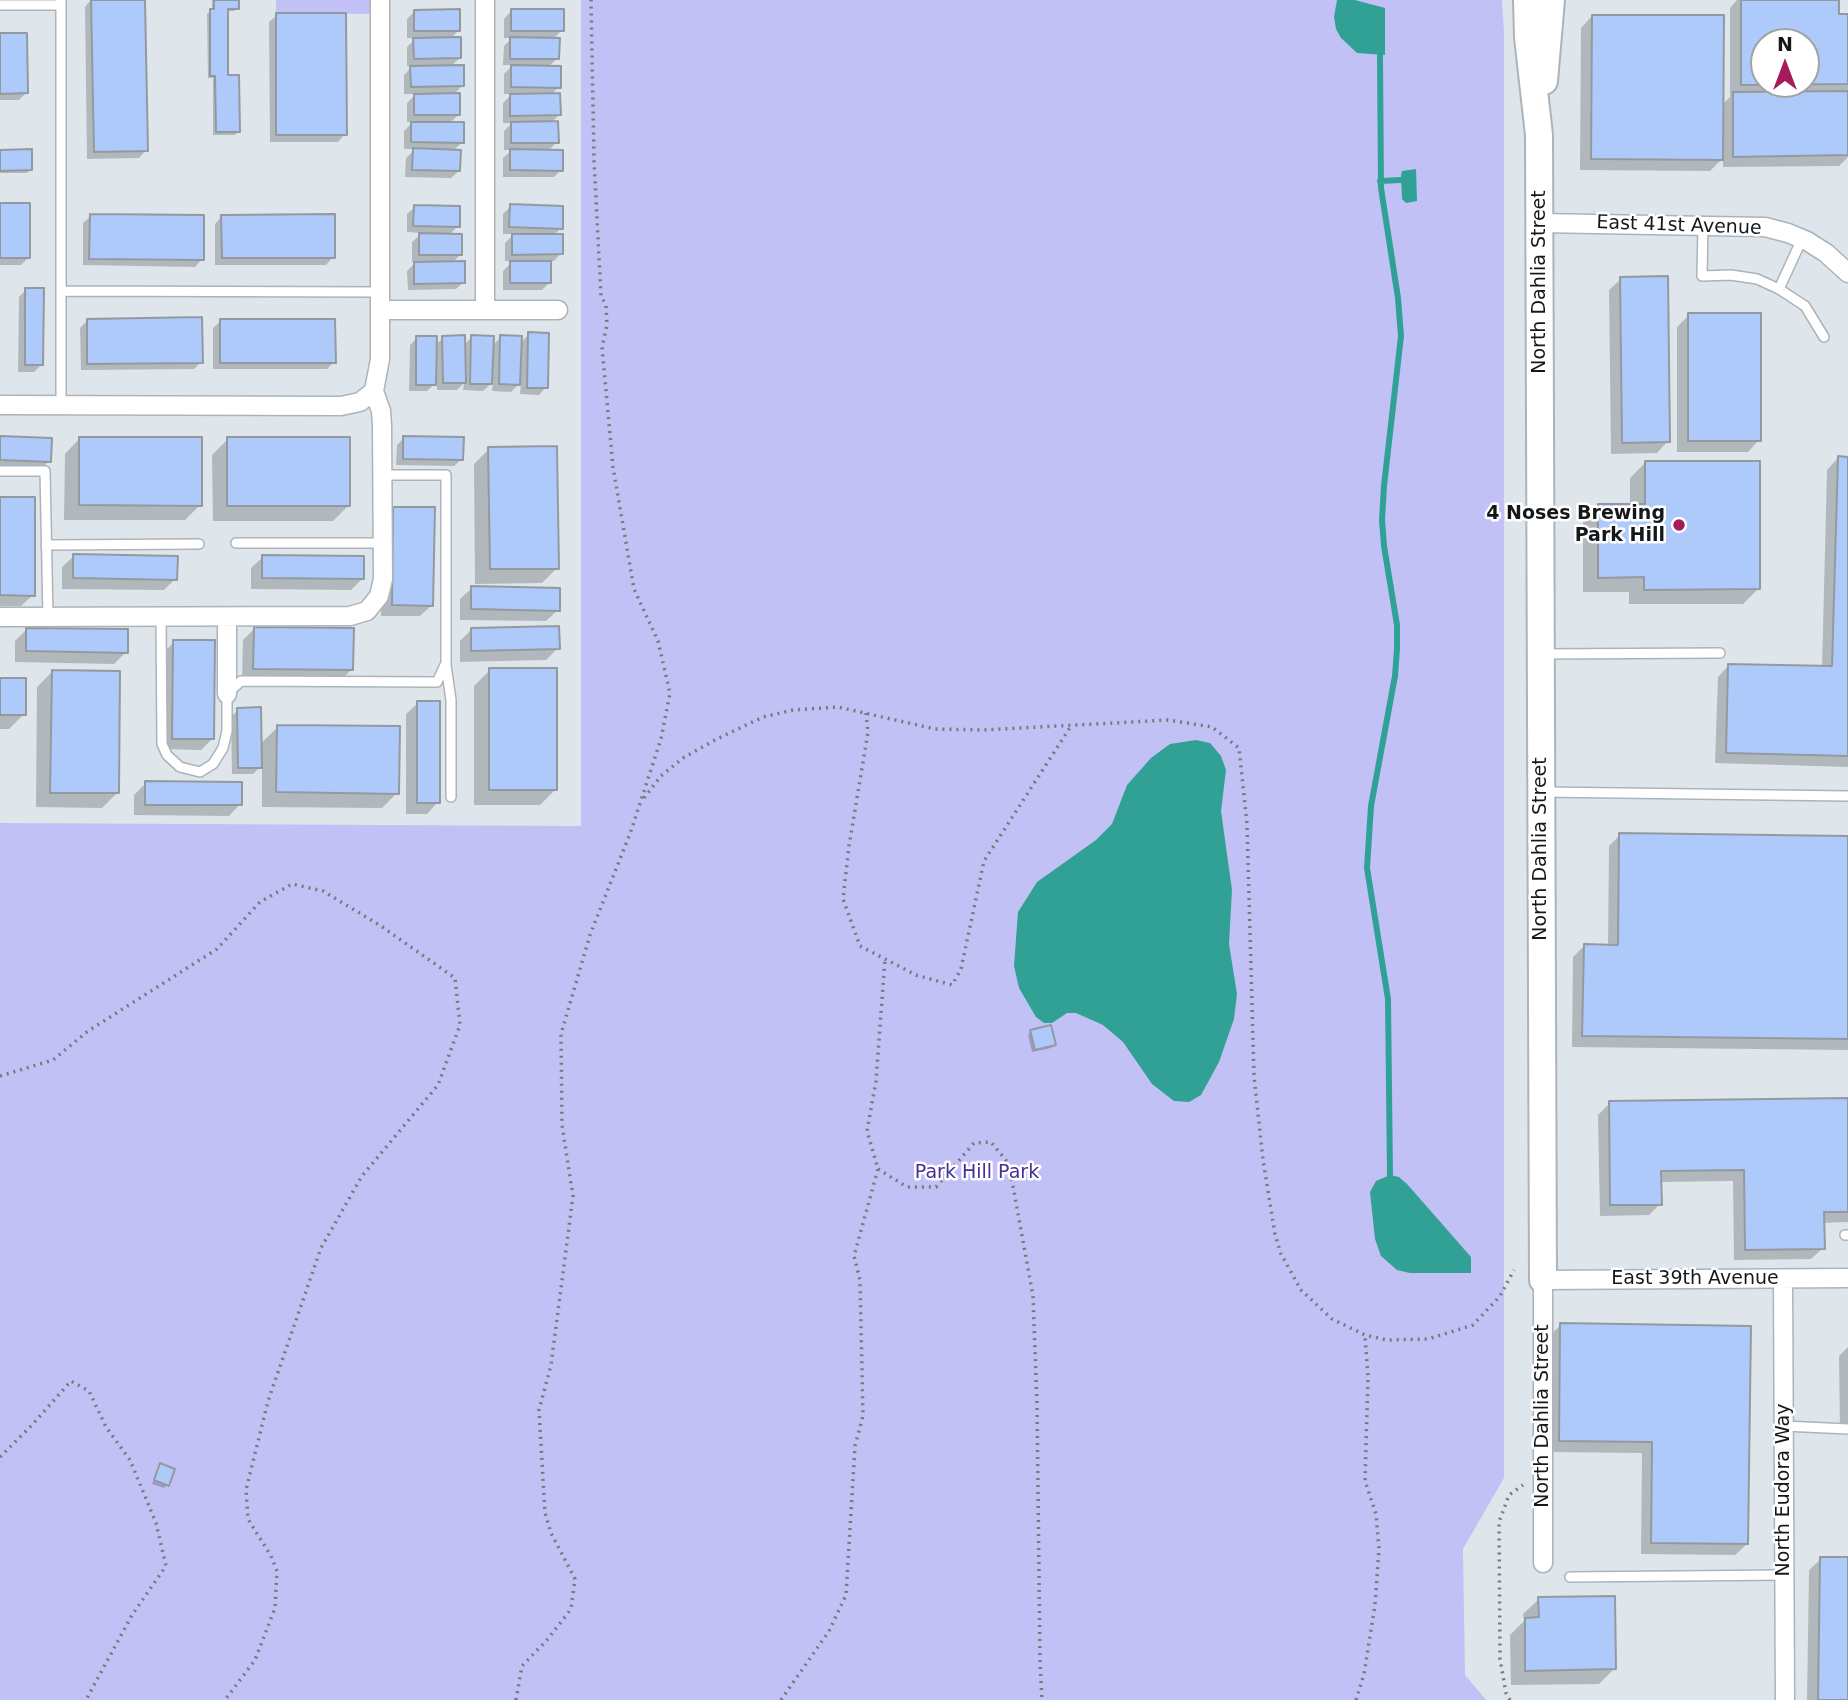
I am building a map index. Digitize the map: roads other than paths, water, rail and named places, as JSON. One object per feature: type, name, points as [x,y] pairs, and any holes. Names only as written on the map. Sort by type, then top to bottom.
[{"type":"street","points":[[0,617],[350,616],[374,605],[383,579],[380,411],[374,391],[379,370],[380,0]]},
{"type":"street","points":[[485,0],[485,310]]},
{"type":"street","name":"North Dahlia Street","points":[[1527,0],[1528,37],[1539,135]]},
{"type":"street","name":"North Dahlia Street","points":[[1543,1563],[1539,135],[1551,0]]},
{"type":"street","name":"East 41st Avenue","points":[[1539,223],[1765,227],[1802,239],[1826,253],[1848,273]]},
{"type":"street","points":[[380,301],[485,310],[558,310]]},
{"type":"street","points":[[0,405],[341,405],[360,402],[374,391]]},
{"type":"street","points":[[227,617],[228,694]]},
{"type":"street","name":"East 39th Avenue","points":[[1543,1280],[1848,1278]]},
{"type":"street","name":"North Eudora Way","points":[[1783,1279],[1785,1700]]},
{"type":"lane","points":[[0,5],[61,3],[61,405]]},
{"type":"lane","points":[[1703,225],[1702,276],[1731,275],[1757,279],[1779,289],[1805,306],[1824,337]]},
{"type":"lane","points":[[1779,289],[1802,239]]},
{"type":"lane","points":[[62,291],[380,301]]},
{"type":"lane","points":[[0,471],[44,471],[48,617]]},
{"type":"lane","points":[[382,475],[446,475],[446,663],[451,700],[451,797]]},
{"type":"lane","points":[[236,543],[383,543]]},
{"type":"lane","points":[[46,545],[199,544]]},
{"type":"lane","points":[[161,617],[162,744],[167,755],[180,766],[200,772],[212,764],[223,748],[228,731],[228,694],[241,681],[437,682],[446,663]]},
{"type":"lane","points":[[1541,654],[1720,653]]},
{"type":"lane","points":[[1541,792],[1848,796]]},
{"type":"lane","points":[[1784,1426],[1848,1429]]},
{"type":"lane","points":[[1570,1577],[1785,1575]]},
{"type":"waterway","points":[[1380,56],[1381,188],[1398,298],[1401,336],[1382,520],[1397,625],[1397,649],[1395,676],[1371,806],[1367,868],[1388,999],[1390,1175]]},
{"type":"waterway","points":[[1380,181],[1401,180]]},
{"type":"place","name":"4 Noses Brewing Park Hill","points":[[1679,525]]},
{"type":"park label","name":"Park Hill Park","points":[[977,1173]]}]
